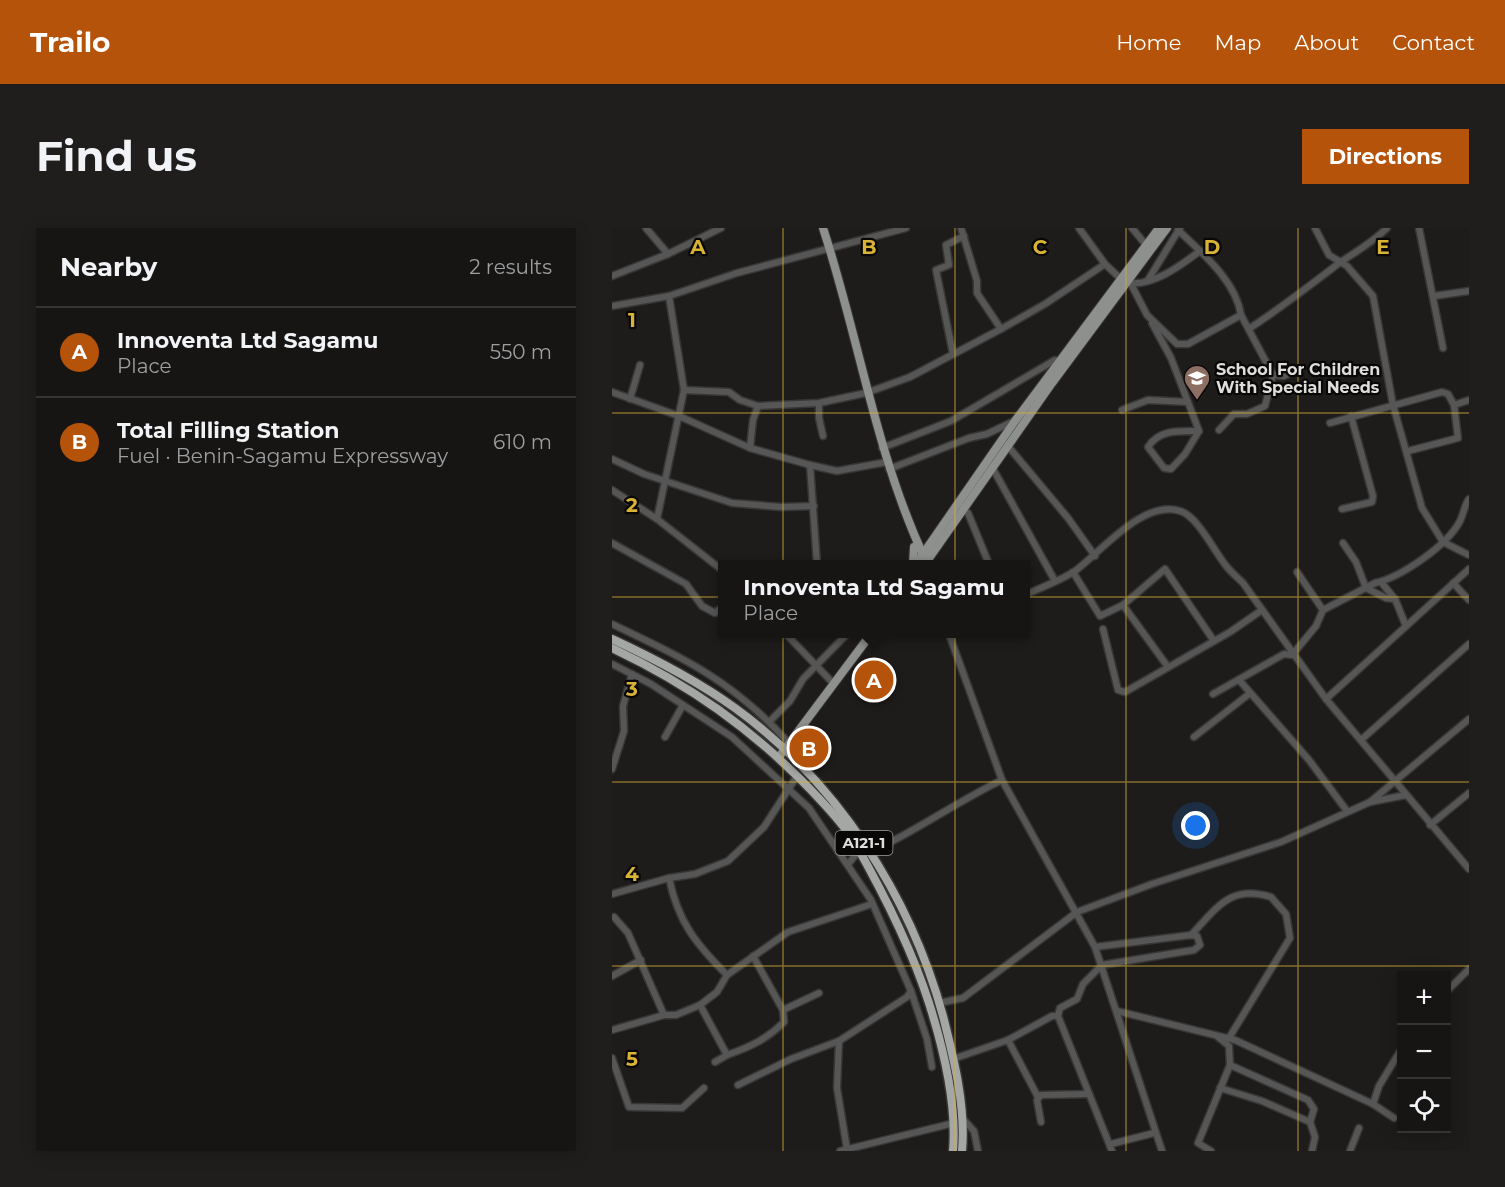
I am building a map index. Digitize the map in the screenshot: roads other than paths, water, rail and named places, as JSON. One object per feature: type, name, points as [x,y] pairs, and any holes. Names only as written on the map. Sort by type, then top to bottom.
[{"type":"highway","name":"A121-1","points":[[612,639],[664,664],[737,710],[834,803],[871,854],[905,913],[939,1003],[953,1059],[962,1151]]},
{"type":"highway","name":"A121-1","points":[[612,648],[697,694],[781,750],[797,776],[828,808],[855,843],[886,899],[917,970],[940,1036],[958,1121],[953,1151]]},
{"type":"main road","points":[[823,228],[882,448],[905,514],[905,522],[920,560]]},
{"type":"main road","points":[[923,560],[932,542],[1015,421],[1059,362],[1127,282],[1146,245],[1159,228]]},
{"type":"main road","points":[[923,560],[963,510],[1007,444],[1167,228]]},
{"type":"main road","points":[[915,545],[932,542]]},
{"type":"main road","points":[[915,545],[920,560]]},
{"type":"main road","points":[[781,750],[861,638]]},
{"type":"main road","points":[[781,750],[867,638]]},
{"type":"street","points":[[646,228],[668,254]]},
{"type":"street","points":[[612,276],[668,254],[710,231],[721,228]]},
{"type":"street","points":[[612,306],[669,296],[829,247],[906,228]]},
{"type":"street","points":[[961,228],[977,280],[977,293],[1001,329]]},
{"type":"street","points":[[1078,228],[1105,264],[1127,282],[1147,315],[1171,358],[1199,431]]},
{"type":"street","points":[[1132,228],[1146,245]]},
{"type":"street","points":[[1315,228],[1329,255],[1341,262],[1373,296],[1393,405],[1422,508],[1443,542],[1469,555]]},
{"type":"street","points":[[1250,328],[1287,305],[1341,262],[1377,238],[1387,228]]},
{"type":"street","points":[[1419,228],[1443,348]]},
{"type":"street","points":[[1148,280],[1179,229],[1222,277],[1241,307],[1242,315],[1273,375],[1264,406],[1244,415],[1234,414],[1219,430]]},
{"type":"street","points":[[953,354],[936,270],[949,266],[946,245],[964,236]]},
{"type":"street","points":[[1127,282],[1148,280],[1186,264],[1200,251]]},
{"type":"street","points":[[684,390],[729,392],[740,400],[758,406],[819,403],[866,393],[910,377],[1001,329],[1045,304],[1105,264]]},
{"type":"street","points":[[1434,296],[1469,291]]},
{"type":"street","points":[[657,519],[684,390],[669,296]]},
{"type":"street","points":[[1147,315],[1171,340],[1182,345],[1242,315]]},
{"type":"street","points":[[882,448],[951,420],[1054,360],[1059,362]]},
{"type":"street","points":[[630,399],[640,365]]},
{"type":"street","points":[[1273,375],[1284,376],[1301,369]]},
{"type":"street","points":[[612,392],[680,416],[750,448],[837,471],[888,466],[987,434],[1015,421]]},
{"type":"street","points":[[1330,423],[1442,392],[1448,394],[1454,405],[1458,438],[1408,452]]},
{"type":"street","points":[[1122,410],[1148,400],[1188,402]]},
{"type":"street","points":[[1454,405],[1469,400]]},
{"type":"street","points":[[819,403],[819,418],[823,436]]},
{"type":"street","points":[[750,448],[753,420],[758,406]]},
{"type":"street","points":[[1342,509],[1366,505],[1372,502],[1373,496],[1351,416]]},
{"type":"street","points":[[1199,431],[1185,454],[1171,469],[1164,468],[1148,447],[1153,439],[1168,432],[1199,431]]},
{"type":"street","points":[[1007,444],[1068,518],[1095,556]]},
{"type":"street","points":[[612,459],[644,474],[732,503],[781,507],[814,506]]},
{"type":"street","points":[[810,465],[817,560]]},
{"type":"street","points":[[992,467],[1055,581]]},
{"type":"street","points":[[612,490],[657,519],[718,566]]},
{"type":"street","points":[[1292,655],[1316,626],[1323,610],[1366,588],[1385,582],[1424,558],[1443,542],[1460,521],[1469,500]]},
{"type":"street","points":[[963,510],[968,513],[987,560]]},
{"type":"street","points":[[1030,593],[1073,572],[1095,556],[1112,537],[1145,516],[1157,511],[1180,511],[1191,519],[1262,610],[1292,655],[1326,699],[1469,869]]},
{"type":"street","points":[[612,543],[687,584],[707,610],[715,613],[718,611]]},
{"type":"street","points":[[1343,543],[1356,562],[1366,588],[1386,598],[1395,599]]},
{"type":"street","points":[[1073,572],[1100,616],[1123,605],[1165,569],[1214,641]]},
{"type":"street","points":[[1326,699],[1469,569]]},
{"type":"street","points":[[1297,572],[1323,610]]},
{"type":"street","points":[[1381,582],[1395,599],[1406,626]]},
{"type":"street","points":[[1453,583],[1469,600]]},
{"type":"street","points":[[1123,605],[1167,667]]},
{"type":"street","points":[[1103,629],[1118,690],[1125,692],[1214,641],[1262,610]]},
{"type":"street","points":[[612,624],[689,660],[719,679],[770,722],[781,750]]},
{"type":"street","points":[[790,638],[831,681]]},
{"type":"street","points":[[770,722],[790,700],[803,679],[840,638]]},
{"type":"street","points":[[951,638],[1002,780],[1095,947],[1154,1133],[1162,1151]]},
{"type":"street","points":[[1361,740],[1469,644]]},
{"type":"street","points":[[1213,694],[1284,654],[1292,655]]},
{"type":"street","points":[[612,664],[684,705],[732,736],[809,808],[849,863],[872,904],[911,991],[927,1039],[932,1067]]},
{"type":"street","points":[[612,769],[624,730],[623,706],[632,674]]},
{"type":"street","points":[[1239,681],[1309,760],[1347,811]]},
{"type":"street","points":[[1194,737],[1249,694]]},
{"type":"street","points":[[665,737],[684,705]]},
{"type":"street","points":[[1370,802],[1469,719]]},
{"type":"street","points":[[612,894],[669,878],[695,874],[728,861],[765,827],[797,776]]},
{"type":"street","points":[[885,845],[931,822],[970,795],[1002,780]]},
{"type":"street","points":[[1430,825],[1469,793]]},
{"type":"street","points":[[939,1003],[963,998],[1077,912],[1152,884],[1281,842],[1370,802],[1406,795]]},
{"type":"street","points":[[849,863],[858,852]]},
{"type":"street","points":[[669,878],[674,903],[685,927],[727,975]]},
{"type":"street","points":[[1191,935],[1228,898],[1237,894],[1271,897],[1286,914],[1290,938],[1229,1038]]},
{"type":"street","points":[[612,1030],[664,1015],[676,1015],[700,1005],[717,992],[727,975],[788,932],[872,904]]},
{"type":"street","points":[[613,916],[628,933],[664,1015]]},
{"type":"street","points":[[1095,947],[1191,935],[1199,939],[1198,949],[1102,965],[1083,984],[1077,999],[1060,1008],[1058,1016],[1111,1147],[1154,1133]]},
{"type":"street","points":[[715,1062],[757,1044],[784,1022],[783,1010],[753,956]]},
{"type":"street","points":[[612,976],[641,960]]},
{"type":"street","points":[[1451,987],[1469,969]]},
{"type":"street","points":[[738,1085],[791,1059],[839,1041],[907,997],[911,991]]},
{"type":"street","points":[[783,1010],[819,993]]},
{"type":"street","points":[[700,1005],[727,1055]]},
{"type":"street","points":[[1117,1011],[1229,1038],[1373,1104],[1394,1118]]},
{"type":"street","points":[[953,1059],[1008,1040],[1052,1016],[1058,1016]]},
{"type":"street","points":[[1211,1151],[1198,1143],[1230,1065],[1229,1046],[1212,1034]]},
{"type":"street","points":[[1008,1040],[1038,1097],[1041,1122]]},
{"type":"street","points":[[839,1041],[837,1088],[844,1150],[958,1121],[974,1131],[978,1151]]},
{"type":"street","points":[[1373,1104],[1379,1086],[1397,1055]]},
{"type":"street","points":[[612,1058],[628,1107],[682,1108],[704,1088]]},
{"type":"street","points":[[1230,1065],[1308,1100],[1314,1109],[1310,1122],[1315,1137],[1312,1151]]},
{"type":"street","points":[[1220,1089],[1262,1101],[1310,1122]]},
{"type":"street","points":[[1038,1097],[1041,1095],[1089,1094]]},
{"type":"street","points":[[1350,1151],[1359,1128]]},
{"type":"street","points":[[873,1143],[874,1151]]},
{"type":"place","name":"School For Children With Special Needs","points":[[1197,401]]},
{"type":"place","name":"Innoventa Ltd Sagamu","points":[[874,680]]},
{"type":"place","name":"Total Filling Station","points":[[809,748]]}]
